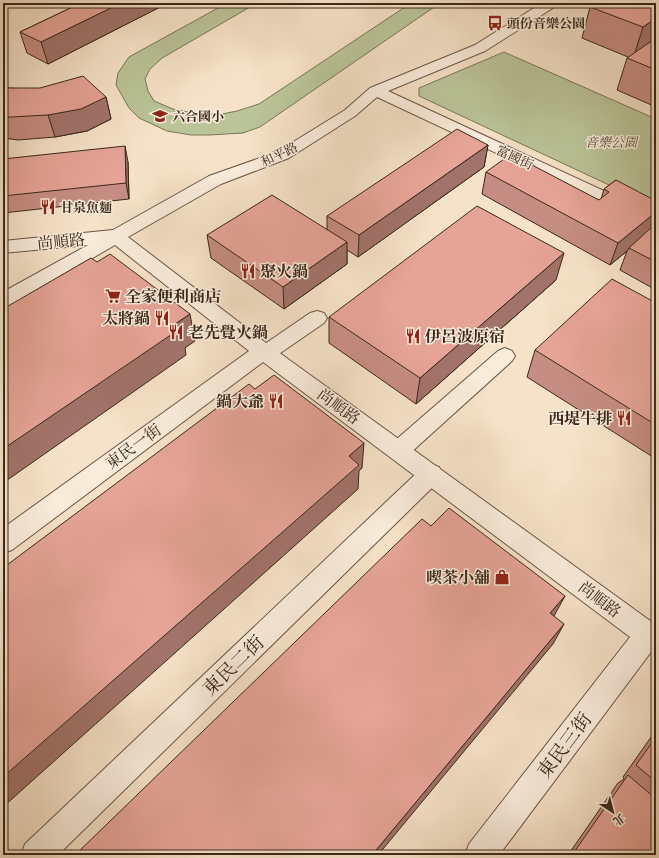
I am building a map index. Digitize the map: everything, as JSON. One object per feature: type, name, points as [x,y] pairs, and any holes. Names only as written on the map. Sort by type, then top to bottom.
[{"type":"street","name":"和平路","points":[[3,300],[215,180],[283,156],[350,113],[375,91],[480,48],[551,3]]},
{"type":"street","name":"富國街","points":[[375,91],[656,222]]},
{"type":"street","name":"尚順路","points":[[3,247],[115,236],[265,352],[652,638]]},
{"type":"street","name":"東民一街","points":[[3,542],[265,352],[317,318]]},
{"type":"street","points":[[399,450],[505,356]]},
{"type":"street","name":"東民二街","points":[[36,855],[431,474]]},
{"type":"street","name":"東民三街","points":[[480,855],[652,638]]},
{"type":"green space","points":[[227,3],[257,3],[162,58],[150,69],[145,79],[148,91],[154,101],[173,109],[193,113],[222,114],[259,104],[411,3],[440,3],[260,127],[243,133],[191,135],[167,131],[139,118],[129,108],[116,85],[118,73],[129,57]]},
{"type":"green space","name":"音樂公園","points":[[504,52],[656,119],[656,207],[419,96],[419,88]]},
{"type":"building","points":[[81,3],[121,3],[41,42],[20,32]]},
{"type":"building","points":[[596,3],[656,3],[656,18],[643,27],[590,7]]},
{"type":"building","points":[[656,38],[656,70],[627,58]]},
{"type":"building","points":[[83,76],[106,97],[81,109],[48,115],[3,117],[3,86],[9,88],[40,88]]},
{"type":"building","points":[[457,129],[488,145],[359,235],[327,216]]},
{"type":"building","points":[[125,146],[126,183],[3,196],[3,159]]},
{"type":"building","points":[[511,154],[599,200],[609,192],[604,189],[616,180],[656,201],[656,212],[618,243],[486,172]]},
{"type":"building","points":[[272,195],[347,242],[283,287],[207,235]]},
{"type":"building","points":[[477,206],[564,253],[420,378],[329,317]]},
{"type":"building","points":[[653,226],[656,227],[656,262],[629,248]]},
{"type":"building","points":[[110,254],[190,314],[175,324],[181,328],[3,449],[3,309],[91,258],[97,262]]},
{"type":"building","name":"西堤牛排","points":[[612,279],[656,303],[656,425],[535,350]]},
{"type":"building","points":[[274,375],[364,443],[349,456],[359,465],[3,777],[3,568],[249,384],[255,389]]},
{"type":"building","points":[[449,508],[565,596],[550,613],[564,624],[372,855],[75,855],[422,519],[431,526]]},
{"type":"building","points":[[656,737],[656,782],[636,765]]},
{"type":"building","points":[[628,775],[656,799],[656,855],[572,855]]},
{"type":"place","name":"頭份音樂公園","points":[[495,23]]},
{"type":"place","name":"六合國小","points":[[160,116]]},
{"type":"place","name":"甘泉魚麵","points":[[48,207]]},
{"type":"place","name":"聚火鍋","points":[[248,271]]},
{"type":"place","name":"全家便利商店","points":[[113,296]]},
{"type":"place","name":"太將鍋","points":[[162,318]]},
{"type":"place","name":"老先覺火鍋","points":[[176,332]]},
{"type":"place","name":"伊呂波原宿","points":[[413,336]]},
{"type":"place","name":"鍋大爺","points":[[276,401]]},
{"type":"place","name":"西堤牛排","points":[[624,418]]},
{"type":"place","name":"喫茶小舖","points":[[502,577]]}]
